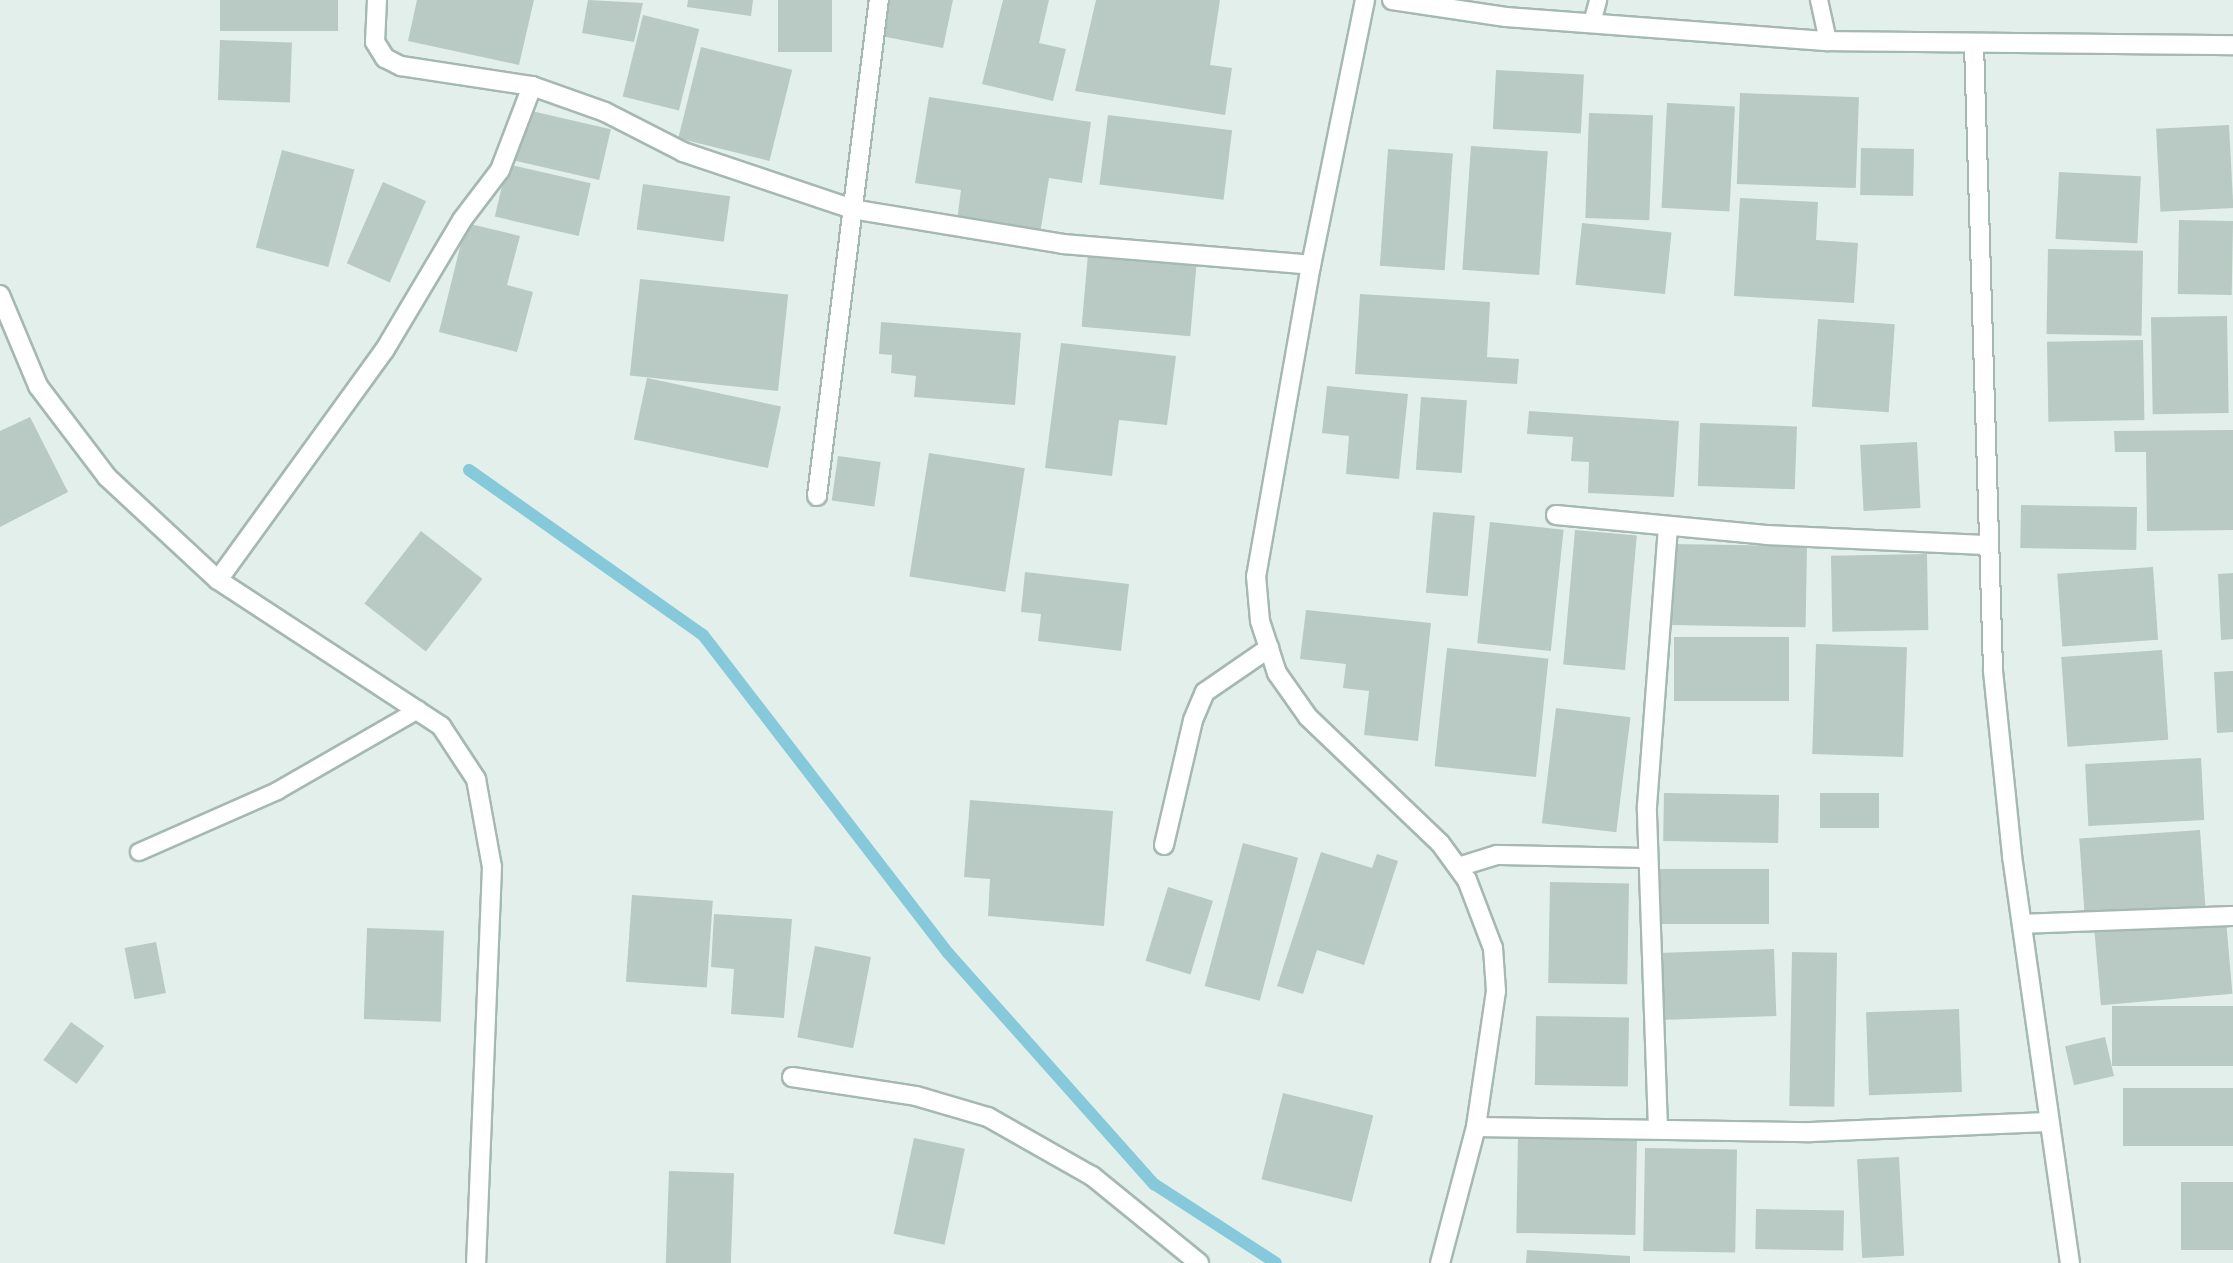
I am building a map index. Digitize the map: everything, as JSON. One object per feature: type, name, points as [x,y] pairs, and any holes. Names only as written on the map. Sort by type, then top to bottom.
[{"type":"street","points":[[377,0],[375,42],[385,58],[401,66],[532,86],[605,112],[683,152],[852,209],[1063,244],[1311,265]]},
{"type":"street","points":[[818,496],[879,0]]},
{"type":"street","points":[[1365,0],[1259,537],[1256,576],[1269,648],[1277,673],[1308,717],[1440,843],[1458,867],[1493,948],[1496,990],[1476,1127],[1440,1263]]},
{"type":"street","points":[[1392,0],[1437,10],[1828,41],[2233,45]]},
{"type":"street","points":[[1974,44],[1985,544],[1993,671],[2022,924],[2048,1122],[2070,1263]]},
{"type":"street","points":[[218,580],[384,351],[462,220],[500,170],[532,86]]},
{"type":"street","points":[[0,295],[38,386],[69,434],[106,477],[218,580],[441,726],[476,779],[492,867],[476,1263]]},
{"type":"street","points":[[1556,515],[1668,527],[1985,544]]},
{"type":"street","points":[[1658,1129],[1646,858],[1654,671],[1668,527]]},
{"type":"street","points":[[1164,845],[1193,720],[1205,692],[1269,648]]},
{"type":"street","points":[[1458,867],[1497,855],[1646,858]]},
{"type":"street","points":[[2022,924],[2233,916]]},
{"type":"street","points":[[792,1077],[916,1096],[988,1117],[1092,1176],[1199,1263]]},
{"type":"street","points":[[1476,1127],[1932,1130],[2048,1122]]},
{"type":"lane","points":[[1592,23],[1598,0]]},
{"type":"lane","points":[[1820,0],[1828,41]]},
{"type":"lane","points":[[139,852],[277,791],[418,710]]},
{"type":"building","points":[[220,0],[338,0],[338,31],[220,31]]},
{"type":"building","points":[[417,0],[534,0],[519,65],[408,41]]},
{"type":"building","points":[[588,0],[643,3],[634,42],[582,33]]},
{"type":"building","points":[[688,0],[753,0],[751,16],[687,7]]},
{"type":"building","points":[[778,0],[832,0],[832,52],[778,52]]},
{"type":"building","points":[[883,0],[953,0],[943,48],[876,35]]},
{"type":"building","points":[[1003,0],[1049,0],[1039,43],[1066,49],[1053,101],[982,84]]},
{"type":"building","points":[[1096,0],[1220,0],[1210,65],[1232,68],[1225,115],[1075,91]]},
{"type":"building","points":[[643,15],[699,29],[679,111],[623,97]]},
{"type":"building","points":[[220,40],[292,43],[290,102],[218,100]]},
{"type":"building","points":[[701,47],[792,70],[769,161],[678,138]]},
{"type":"building","points":[[1496,70],[1584,75],[1581,134],[1493,129]]},
{"type":"building","points":[[1740,93],[1859,97],[1856,188],[1737,184]]},
{"type":"building","points":[[929,97],[1091,122],[1082,183],[1049,178],[1040,234],[957,221],[961,190],[915,183]]},
{"type":"building","points":[[1667,103],[1735,107],[1729,211],[1662,208]]},
{"type":"building","points":[[527,110],[611,129],[599,180],[515,161]]},
{"type":"building","points":[[1589,113],[1653,115],[1649,220],[1585,218]]},
{"type":"building","points":[[1108,115],[1232,130],[1224,200],[1099,184]]},
{"type":"building","points":[[2229,125],[2233,208],[2160,212],[2156,129]]},
{"type":"building","points":[[1471,146],[1548,151],[1539,275],[1462,270]]},
{"type":"building","points":[[1861,148],[1914,149],[1913,196],[1860,195]]},
{"type":"building","points":[[1388,149],[1453,154],[1445,270],[1380,266]]},
{"type":"building","points":[[282,150],[354,169],[328,267],[256,248]]},
{"type":"building","points":[[507,164],[591,183],[579,236],[495,217]]},
{"type":"building","points":[[2059,172],[2141,176],[2137,243],[2055,239]]},
{"type":"building","points":[[383,182],[426,201],[390,282],[347,263]]},
{"type":"building","points":[[643,184],[730,196],[724,242],[637,230]]},
{"type":"building","points":[[1740,198],[1818,202],[1816,240],[1858,243],[1854,303],[1734,296]]},
{"type":"building","points":[[2179,220],[2233,221],[2232,295],[2178,294]]},
{"type":"building","points":[[466,223],[520,236],[507,285],[533,292],[517,352],[439,332]]},
{"type":"building","points":[[1582,223],[1672,232],[1665,294],[1576,285]]},
{"type":"building","points":[[2048,249],[2143,251],[2142,336],[2047,334]]},
{"type":"building","points":[[1088,254],[1197,263],[1190,336],[1082,327]]},
{"type":"building","points":[[640,279],[788,295],[778,391],[630,375]]},
{"type":"building","points":[[1360,294],[1490,302],[1487,357],[1519,359],[1517,384],[1355,374]]},
{"type":"building","points":[[2227,316],[2229,413],[2153,414],[2151,317]]},
{"type":"building","points":[[1818,319],[1895,324],[1889,412],[1812,407]]},
{"type":"building","points":[[881,322],[1021,333],[1015,405],[914,397],[916,376],[891,373],[892,355],[879,354]]},
{"type":"building","points":[[2143,340],[2144,420],[2048,422],[2047,342]]},
{"type":"building","points":[[1061,343],[1176,356],[1167,425],[1119,420],[1112,476],[1045,468]]},
{"type":"building","points":[[647,378],[781,406],[768,468],[634,440]]},
{"type":"building","points":[[1327,386],[1408,394],[1399,479],[1346,474],[1349,436],[1322,433]]},
{"type":"building","points":[[1421,397],[1467,400],[1462,473],[1416,470]]},
{"type":"building","points":[[1529,411],[1679,421],[1674,497],[1588,493],[1589,462],[1571,461],[1573,437],[1527,434]]},
{"type":"building","points":[[30,417],[68,492],[0,527],[0,431]]},
{"type":"building","points":[[1700,423],[1797,426],[1795,489],[1698,486]]},
{"type":"building","points":[[2233,430],[2233,530],[2147,531],[2146,452],[2115,452],[2114,431]]},
{"type":"building","points":[[1917,442],[1920,508],[1864,511],[1860,445]]},
{"type":"building","points":[[929,453],[1025,468],[1005,592],[909,576]]},
{"type":"building","points":[[838,456],[881,462],[874,507],[832,501]]},
{"type":"building","points":[[2021,505],[2137,507],[2136,550],[2020,548]]},
{"type":"building","points":[[1433,512],[1475,516],[1468,596],[1426,593]]},
{"type":"building","points":[[1490,522],[1564,530],[1551,651],[1477,643]]},
{"type":"building","points":[[1575,530],[1637,535],[1625,670],[1563,664]]},
{"type":"building","points":[[421,531],[482,579],[426,652],[364,603]]},
{"type":"building","points":[[1673,544],[1807,546],[1806,627],[1672,625]]},
{"type":"building","points":[[1927,554],[1928,630],[1832,632],[1831,556]]},
{"type":"building","points":[[2153,567],[2158,640],[2062,647],[2057,574]]},
{"type":"building","points":[[1025,572],[1129,584],[1121,651],[1038,641],[1041,614],[1021,612]]},
{"type":"building","points":[[2233,573],[2233,639],[2221,640],[2218,574]]},
{"type":"building","points":[[1306,610],[1431,623],[1418,741],[1364,735],[1369,691],[1343,688],[1346,664],[1300,659]]},
{"type":"building","points":[[1674,637],[1789,637],[1789,701],[1674,701]]},
{"type":"building","points":[[1816,644],[1907,647],[1903,757],[1812,754]]},
{"type":"building","points":[[1447,648],[1548,659],[1536,777],[1435,766]]},
{"type":"building","points":[[2162,650],[2168,740],[2068,747],[2061,657]]},
{"type":"building","points":[[2233,671],[2233,732],[2217,733],[2214,672]]},
{"type":"building","points":[[1556,708],[1630,717],[1616,832],[1542,823]]},
{"type":"building","points":[[2201,758],[2204,820],[2088,826],[2085,764]]},
{"type":"building","points":[[1664,793],[1779,795],[1778,843],[1663,841]]},
{"type":"building","points":[[1820,793],[1879,793],[1879,828],[1820,828]]},
{"type":"building","points":[[970,800],[1113,811],[1104,926],[988,916],[990,879],[964,877]]},
{"type":"building","points":[[2200,830],[2206,909],[2085,917],[2079,838]]},
{"type":"building","points":[[1243,843],[1298,858],[1260,1001],[1205,986]]},
{"type":"building","points":[[1321,852],[1372,868],[1377,854],[1398,861],[1364,965],[1317,950],[1303,994],[1277,986]]},
{"type":"building","points":[[1653,869],[1769,869],[1769,924],[1653,924]]},
{"type":"building","points":[[1550,882],[1629,883],[1627,984],[1548,983]]},
{"type":"building","points":[[1168,887],[1213,901],[1190,974],[1145,961]]},
{"type":"building","points":[[632,895],[713,901],[707,987],[626,982]]},
{"type":"building","points":[[714,914],[792,919],[784,1018],[731,1014],[734,969],[711,967]]},
{"type":"building","points":[[2226,920],[2232,994],[2101,1005],[2095,932]]},
{"type":"building","points":[[367,928],[444,931],[441,1022],[364,1019]]},
{"type":"building","points":[[156,942],[166,993],[135,999],[125,948]]},
{"type":"building","points":[[815,946],[871,957],[853,1048],[797,1037]]},
{"type":"building","points":[[1774,949],[1776,1016],[1660,1020],[1658,953]]},
{"type":"building","points":[[1792,952],[1837,953],[1834,1107],[1789,1106]]},
{"type":"building","points":[[2112,1006],[2233,1006],[2233,1066],[2112,1066]]},
{"type":"building","points":[[1959,1009],[1962,1092],[1869,1095],[1866,1012]]},
{"type":"building","points":[[1536,1016],[1629,1018],[1628,1087],[1535,1085]]},
{"type":"building","points":[[71,1022],[104,1046],[77,1084],[43,1060]]},
{"type":"building","points":[[2105,1037],[2114,1076],[2074,1085],[2065,1046]]},
{"type":"building","points":[[2123,1088],[2233,1088],[2233,1146],[2123,1146]]},
{"type":"building","points":[[1283,1093],[1373,1115],[1352,1202],[1261,1179]]},
{"type":"building","points":[[1518,1137],[1637,1139],[1635,1235],[1516,1233]]},
{"type":"building","points":[[914,1138],[965,1149],[944,1245],[894,1234]]},
{"type":"building","points":[[1645,1148],[1737,1150],[1735,1253],[1643,1251]]},
{"type":"building","points":[[1899,1157],[1904,1256],[1862,1258],[1857,1159]]},
{"type":"building","points":[[669,1171],[734,1173],[731,1263],[666,1263]]},
{"type":"building","points":[[2181,1182],[2233,1182],[2233,1250],[2181,1250]]},
{"type":"building","points":[[1756,1209],[1844,1211],[1843,1251],[1755,1249]]},
{"type":"building","points":[[1527,1250],[1630,1256],[1630,1263],[1526,1263]]},
{"type":"waterway","points":[[469,470],[703,635],[948,953],[1154,1184],[1276,1263]]}]
